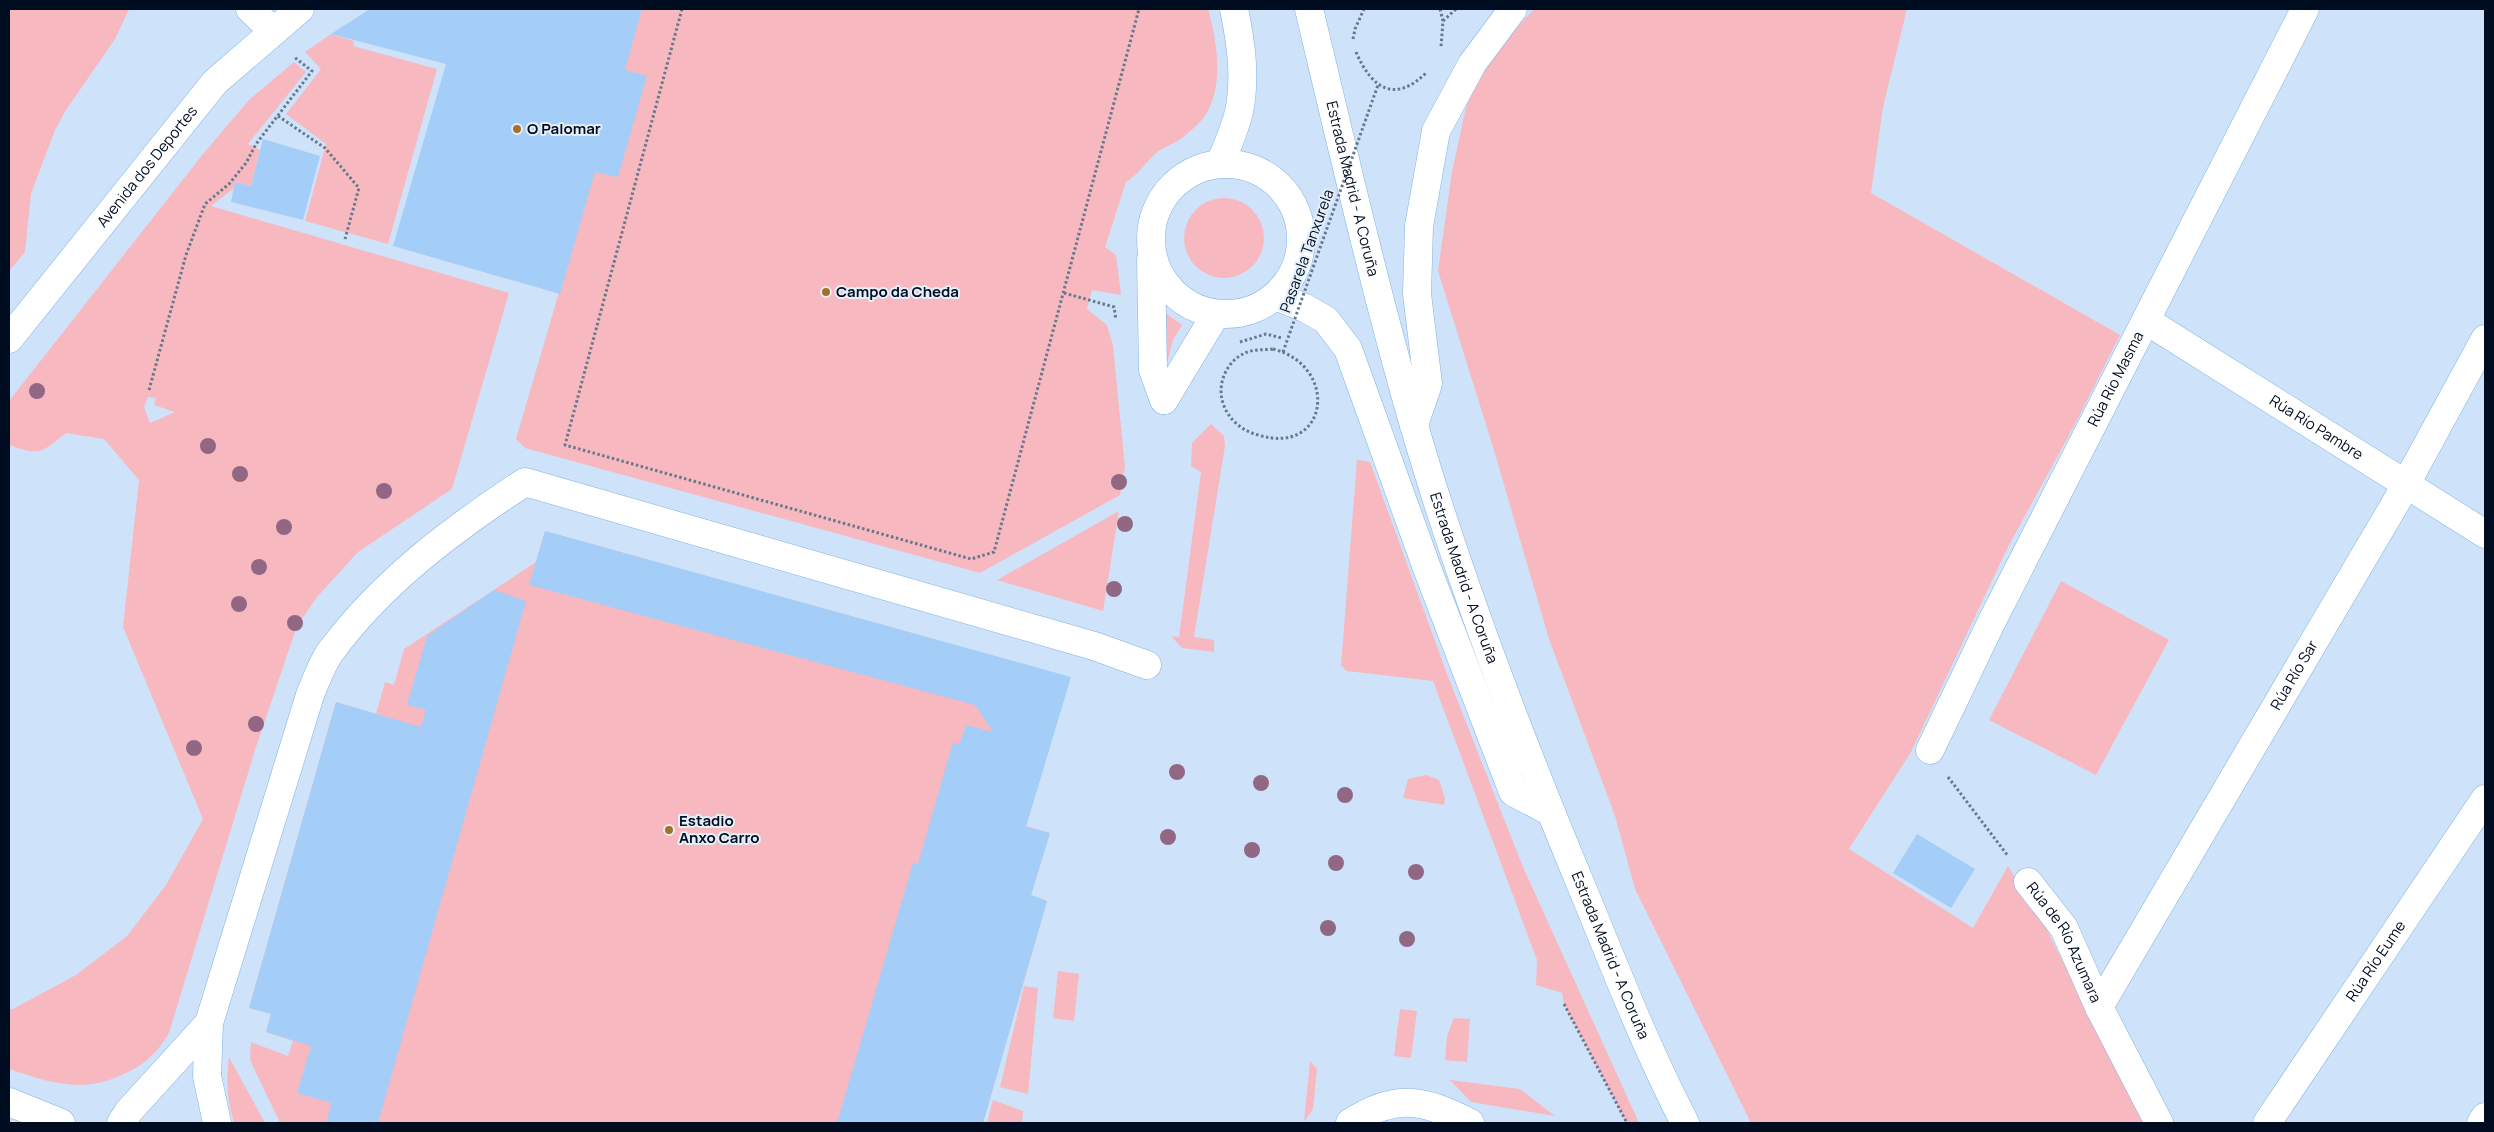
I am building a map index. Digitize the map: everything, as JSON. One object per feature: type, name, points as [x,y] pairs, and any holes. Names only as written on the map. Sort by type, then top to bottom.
[{"type":"main road","points":[[250,9],[273,30]]},
{"type":"main road","name":"Avenida dos Deportes","points":[[9,339],[215,82],[273,30],[300,9]]},
{"type":"main road","points":[[1221,162],[1238,114],[1242,91],[1242,64],[1234,9]]},
{"type":"main road","name":"Estrada Madrid - A Coruña","points":[[1309,9],[1367,256],[1414,426],[1476,615],[1551,812],[1658,1071],[1685,1123]]},
{"type":"main road","points":[[1414,426],[1428,384],[1417,294],[1419,226],[1436,131],[1472,64],[1513,9]]},
{"type":"main road","name":"Rúa Río Masma","points":[[1930,750],[1991,622],[2147,321],[2305,9]]},
{"type":"main road","points":[[1151,250],[1158,274],[1173,293],[1193,307],[1216,314],[1237,314],[1251,310],[1276,296],[1291,278],[1300,256],[1302,232],[1296,210],[1284,190],[1266,174],[1244,165],[1221,162],[1196,168],[1175,182],[1159,202],[1151,225],[1151,250],[1153,370],[1164,400],[1216,314]]},
{"type":"main road","points":[[1276,296],[1305,308],[1326,320],[1348,349],[1428,571],[1513,792],[1551,812]]},
{"type":"main road","name":"Rúa Río Pambre","points":[[2147,321],[2485,534]]},
{"type":"main road","name":"Rúa Río Sar","points":[[2099,1008],[2407,484],[2485,339]]},
{"type":"main road","points":[[216,1123],[207,1076],[209,1023],[310,695],[330,652],[384,591],[426,552],[479,512],[525,482],[1094,646],[1146,665]]},
{"type":"main road","name":"Rúa Río Eume","points":[[2266,1123],[2485,799]]},
{"type":"main road","name":"Rúa de Río Azumara","points":[[2028,882],[2064,928],[2099,1008],[2159,1123]]},
{"type":"main road","points":[[121,1123],[129,1111],[209,1023]]},
{"type":"main road","points":[[9,1102],[61,1123]]},
{"type":"main road","points":[[1350,1123],[1371,1110],[1407,1103],[1440,1108],[1470,1123]]},
{"type":"main road","points":[[2481,1123],[2485,1117]]},
{"type":"path","points":[[682,9],[566,445],[971,559],[994,552],[1138,9]]},
{"type":"path","points":[[1364,9],[1353,37],[1361,62],[1378,85],[1393,91],[1409,87],[1431,69]]},
{"type":"path","points":[[1439,55],[1444,21],[1440,9]]},
{"type":"path","points":[[1444,21],[1456,9]]},
{"type":"path","points":[[149,390],[186,255],[205,204],[229,184],[312,71],[292,55]]},
{"type":"path","name":"Pasarela Tanxurela","points":[[1283,352],[1378,85]]},
{"type":"path","points":[[278,116],[325,148],[359,188],[345,238]]},
{"type":"path","points":[[1064,293],[1114,307],[1117,326]]},
{"type":"path","points":[[1232,344],[1266,334],[1291,339]]},
{"type":"path","points":[[1317,385],[1309,372],[1283,352],[1273,349],[1244,353],[1231,362],[1222,378],[1223,405],[1231,418],[1240,427],[1252,434],[1278,440],[1292,436],[1307,428],[1315,416],[1319,401],[1317,385],[1319,377]]},
{"type":"path","name":"Rúa de Río Azumara","points":[[1930,750],[1944,772],[2028,882]]},
{"type":"path","points":[[1564,1004],[1627,1123]]},
{"type":"shaded area","points":[[9,9],[129,9],[115,39],[66,110],[55,130],[31,194],[25,252],[9,271]]},
{"type":"shaded area","name":"Campo da Cheda","points":[[642,9],[1208,9],[1214,35],[1217,64],[1215,92],[1211,105],[1204,117],[1194,128],[1179,140],[1156,153],[1126,182],[1105,247],[1116,255],[1121,295],[1092,290],[1087,309],[1107,325],[1113,346],[1125,467],[1120,495],[980,573],[525,448],[516,439]]},
{"type":"shaded area","points":[[1534,9],[1907,9],[1883,107],[1871,193],[2120,335],[2074,426],[2008,547],[1911,752],[1849,849],[1973,928],[2008,866],[2047,930],[2144,1123],[1751,1123],[1635,889],[1615,816],[1549,639],[1493,447],[1438,271],[1452,172],[1466,107],[1479,77],[1498,49]]},
{"type":"shaded area","points":[[331,34],[354,41],[353,46],[437,69],[388,244],[305,221],[326,144],[286,114],[321,69],[305,52]]},
{"type":"shaded area","points":[[294,62],[306,72],[248,144],[260,150],[251,186],[236,182],[234,188],[211,206],[509,293],[452,489],[358,552],[317,597],[297,626],[256,747],[169,1033],[160,1047],[150,1057],[139,1066],[124,1074],[94,1084],[80,1085],[53,1082],[9,1069],[9,1009],[13,1009],[76,975],[127,936],[166,885],[203,819],[123,627],[139,480],[104,439],[66,433],[40,451],[27,451],[9,445],[9,401],[203,154],[249,100]],"holes":[[[148,397],[156,398],[154,405],[175,412],[150,423],[144,407]]]},
{"type":"shaded area","points":[[1216,198],[1232,198],[1253,209],[1264,230],[1264,246],[1253,267],[1232,278],[1216,278],[1202,272],[1190,260],[1184,246],[1184,230],[1190,216],[1202,204]]},
{"type":"shaded area","points":[[1160,309],[1182,325],[1173,340],[1165,370]]},
{"type":"shaded area","points":[[1211,424],[1224,436],[1225,446],[1194,637],[1214,640],[1214,652],[1182,648],[1171,636],[1179,637],[1201,472],[1191,466],[1192,443]]},
{"type":"shaded area","points":[[1357,460],[1370,462],[1447,674],[1523,867],[1639,1123],[1627,1123],[1564,1004],[1562,993],[1536,985],[1537,960],[1433,681],[1347,671],[1341,666]]},
{"type":"shaded area","points":[[1119,511],[1103,611],[997,580]]},
{"type":"shaded area","name":"Estadio Anxo Carro","points":[[545,531],[989,655],[1026,826],[1050,833],[1031,895],[1047,901],[983,1123],[280,1123],[250,1060],[251,1042],[288,1056],[293,1041],[266,1032],[271,1014],[249,1008],[336,702],[376,714],[385,682],[394,685],[404,649],[536,562]]},
{"type":"shaded area","points":[[2061,581],[2169,640],[2096,775],[1989,720]]},
{"type":"shaded area","points":[[1426,775],[1439,780],[1445,798],[1444,805],[1403,798],[1408,779]]},
{"type":"shaded area","points":[[1058,971],[1079,974],[1074,1021],[1053,1018]]},
{"type":"shaded area","points":[[1024,986],[1038,988],[1028,1094],[1000,1087]]},
{"type":"shaded area","points":[[1400,1009],[1417,1011],[1411,1058],[1394,1056]]},
{"type":"shaded area","points":[[1454,1018],[1470,1019],[1467,1062],[1445,1060],[1447,1036]]},
{"type":"shaded area","points":[[229,1057],[265,1123],[234,1123],[228,1090]]},
{"type":"shaded area","points":[[1310,1061],[1317,1069],[1313,1109],[1304,1122]]},
{"type":"shaded area","points":[[1450,1080],[1520,1089],[1555,1116],[1471,1102]]},
{"type":"shaded area","points":[[993,1100],[1023,1111],[1022,1123],[987,1123]]},
{"type":"building","name":"O Palomar","points":[[370,9],[642,9],[625,70],[647,76],[618,177],[595,172],[560,294],[393,246],[446,64],[331,34]]},
{"type":"building","points":[[263,139],[320,156],[303,220],[231,202],[235,182],[251,186]]},
{"type":"building","points":[[545,531],[1071,677],[1026,827],[1050,833],[1031,895],[1047,901],[983,1123],[837,1123],[913,863],[918,864],[953,742],[959,745],[966,725],[993,732],[975,705],[529,585]]},
{"type":"building","points":[[494,590],[526,601],[378,1123],[326,1123],[331,1103],[297,1093],[311,1046],[266,1032],[271,1014],[249,1008],[336,702],[421,727],[426,710],[407,705],[427,636]]},
{"type":"building","points":[[1917,834],[1975,869],[1951,908],[1893,873]]},
{"type":"place","name":"O Palomar","points":[[517,129]]},
{"type":"place","name":"Campo da Cheda","points":[[826,292]]},
{"type":"place","name":"Estadio Anxo Carro","points":[[669,830]]}]
